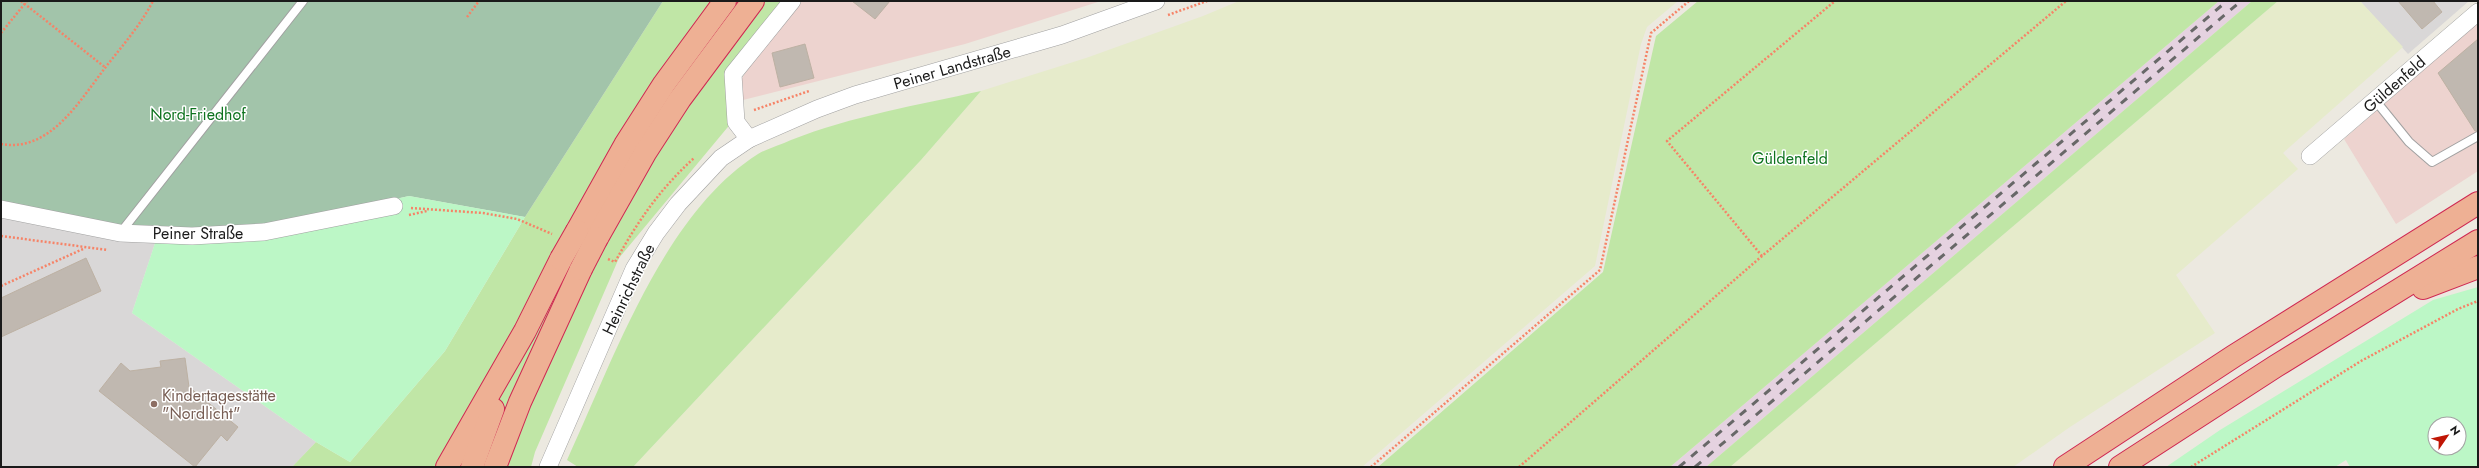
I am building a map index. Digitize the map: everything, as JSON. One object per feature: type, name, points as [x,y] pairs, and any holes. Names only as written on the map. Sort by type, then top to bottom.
[{"type":"highway","points":[[495,467],[520,402],[581,269],[587,234],[629,139],[664,84],[726,1]]},
{"type":"highway","points":[[447,467],[525,331],[561,259],[587,234],[645,153],[680,100],[753,1]]},
{"type":"highway","points":[[2065,467],[2234,356],[2478,203]]},
{"type":"highway","points":[[2120,467],[2478,241]]},
{"type":"highway","points":[[2362,313],[2478,267]]},
{"type":"highway","points":[[472,467],[525,331]]},
{"type":"street","points":[[749,139],[736,122],[733,74],[792,1]]},
{"type":"street","name":"Peiner Landstraße","points":[[749,139],[817,109],[855,95],[1062,35],[1156,1]]},
{"type":"street","name":"Güldenfeld","points":[[2310,156],[2478,12]]},
{"type":"street","name":"Heinrichstraße","points":[[548,467],[634,269],[656,233],[678,204],[721,158],[749,139]]},
{"type":"street","name":"Peiner Straße","points":[[1,209],[120,233],[192,236],[264,232],[394,206]]},
{"type":"lane","points":[[120,233],[303,1]]},
{"type":"lane","points":[[2375,100],[2409,142],[2432,162],[2478,136]]},
{"type":"path","points":[[21,1],[26,2],[106,68]]},
{"type":"path","points":[[1,144],[9,145],[38,139],[69,117],[142,21],[153,1]]},
{"type":"path","points":[[467,16],[479,1]]},
{"type":"path","points":[[1371,467],[1600,270],[1651,33],[1689,1]]},
{"type":"path","points":[[1762,256],[1667,141],[1835,1]]},
{"type":"path","points":[[1519,467],[1762,256],[2066,1]]},
{"type":"path","points":[[1,33],[26,2]]},
{"type":"path","points":[[1,286],[84,249]]},
{"type":"path","points":[[2191,467],[2361,361],[2458,309],[2478,301]]},
{"type":"shaded area","points":[[799,1],[1101,1],[965,44],[743,100],[741,80],[754,58]]},
{"type":"shaded area","points":[[2219,1],[2252,1],[1706,467],[1670,467]]},
{"type":"shaded area","points":[[2360,1],[2469,1],[2408,54]]},
{"type":"shaded area","points":[[2478,21],[2478,171],[2396,224],[2344,139]]},
{"type":"shaded area","points":[[1,203],[160,228],[132,313],[316,442],[292,467],[1,467]]},
{"type":"green space","name":"Nord-Friedhof","points":[[1,1],[663,1],[525,217],[409,196],[266,228],[120,229],[1,203]]},
{"type":"green space","points":[[663,1],[785,1],[728,73],[732,122],[619,258],[535,452],[531,467],[292,467],[316,442],[350,462],[445,351],[525,217]]},
{"type":"green space","points":[[1239,1],[1678,1],[1647,27],[1641,44],[1595,266],[1362,467],[633,467],[921,160],[981,91],[1086,58],[1203,16]]},
{"type":"green space","name":"Güldenfeld","points":[[1698,1],[2219,1],[1670,467],[1378,467],[1603,272],[1656,36]]},
{"type":"green space","points":[[2252,1],[2278,1],[1730,467],[1706,467]]},
{"type":"green space","points":[[2278,1],[2360,1],[2403,47],[2283,153],[2298,169],[2176,275],[2215,333],[2070,427],[2013,467],[1730,467]]},
{"type":"green space","points":[[981,91],[921,160],[633,467],[578,467],[567,460],[644,292],[668,251],[695,213],[724,180],[758,154],[814,132],[885,112]]},
{"type":"green space","points":[[409,196],[525,217],[445,351],[350,462],[316,442],[132,313],[160,228],[266,228]]},
{"type":"green space","points":[[2478,287],[2478,467],[2350,467],[2346,460],[2335,467],[2166,467],[2220,430],[2433,300]]},
{"type":"building","points":[[852,1],[890,1],[875,19]]},
{"type":"building","points":[[2398,1],[2433,1],[2442,12],[2422,29]]},
{"type":"building","points":[[2478,39],[2478,131],[2475,131],[2438,73]]},
{"type":"building","points":[[805,44],[814,78],[780,87],[772,53]]},
{"type":"building","points":[[86,258],[101,291],[1,337],[1,298]]},
{"type":"building","points":[[185,358],[189,387],[238,427],[227,441],[221,435],[195,467],[99,391],[121,363],[130,371],[161,367],[160,361]]},
{"type":"railway","points":[[1679,467],[2227,1]]},
{"type":"railway","points":[[1695,467],[2241,1]]},
{"type":"place","name":"Kindertagesstätte \"Nordlicht\"","points":[[154,404]]}]
